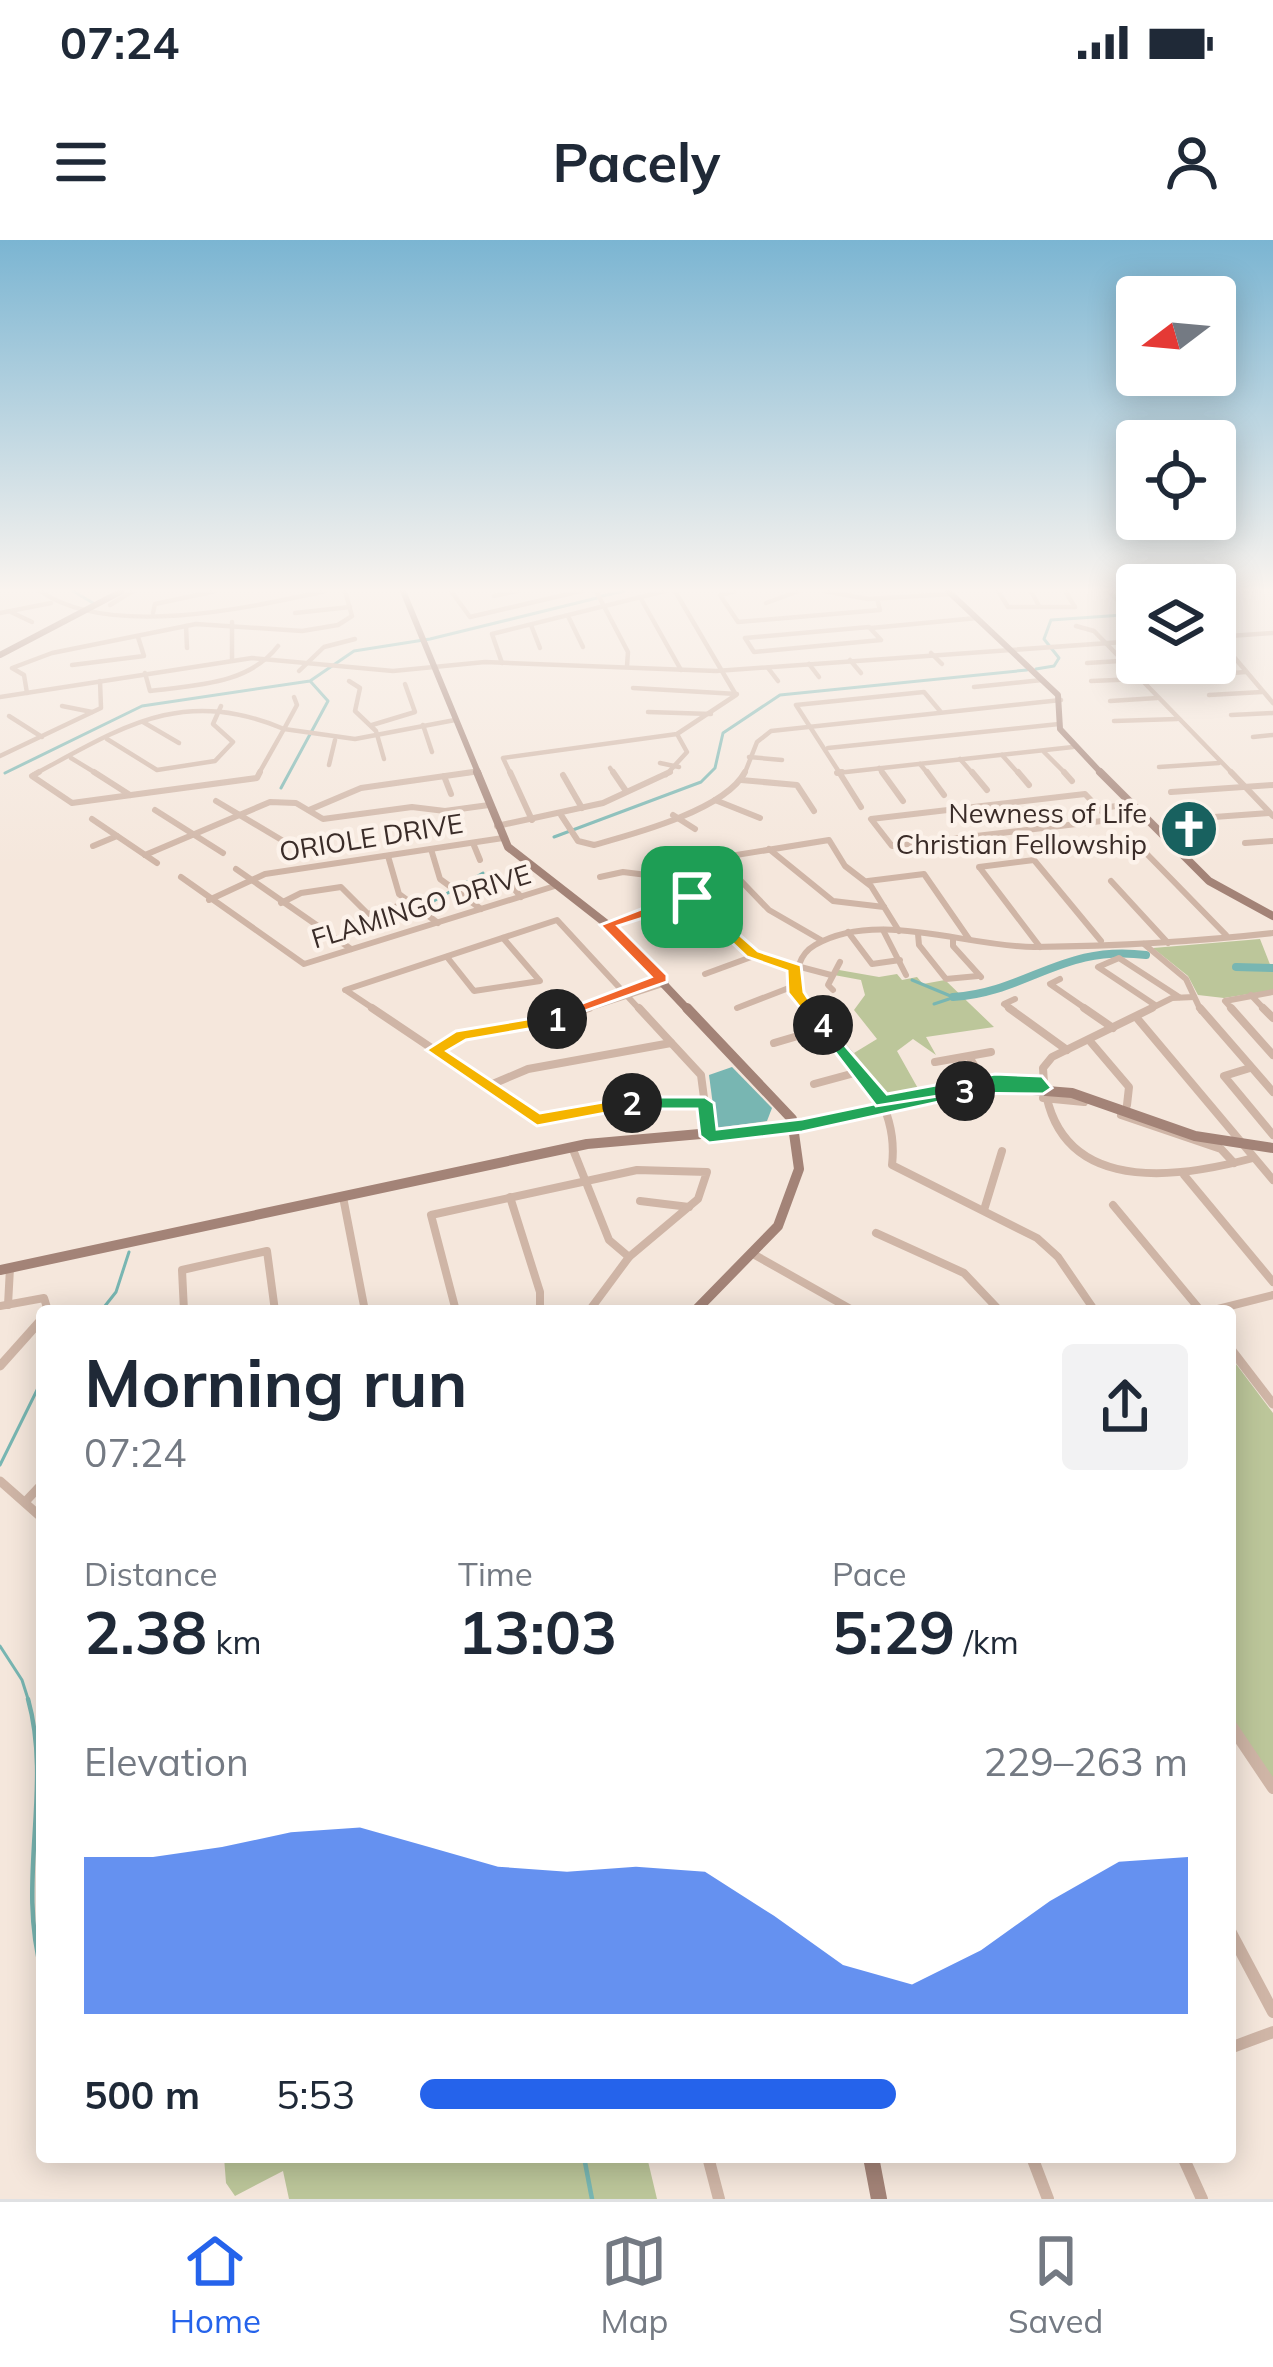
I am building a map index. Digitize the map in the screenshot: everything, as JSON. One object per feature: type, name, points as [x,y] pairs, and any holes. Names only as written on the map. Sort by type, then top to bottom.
[{"type":"main road","points":[[440,682],[503,838],[524,862],[608,925],[784,1106],[815,1120]]},
{"type":"main road","points":[[1044,682],[1060,700],[1059,724],[1073,747],[1209,880],[1273,916]]},
{"type":"main road","points":[[5,1269],[572,1147],[635,1137],[709,1136],[773,1128],[985,1084],[1126,1105],[1247,1148]]},
{"type":"main road","points":[[1043,1089],[1247,1148],[1273,1141]]},
{"type":"main road","points":[[701,1305],[753,1254],[785,1210],[799,1169],[794,1124],[784,1106]]},
{"type":"main road","points":[[773,1128],[784,1118],[784,1106]]},
{"type":"main road","points":[[798,1144],[815,1120]]},
{"type":"main road","points":[[773,1128],[798,1144]]},
{"type":"main road","points":[[872,2163],[879,2199]]},
{"type":"street","points":[[25,682],[27,693]]},
{"type":"street","points":[[0,697],[91,682]]},
{"type":"street","points":[[1,757],[93,713],[105,702],[100,682]]},
{"type":"street","points":[[147,682],[150,692],[205,682]]},
{"type":"street","points":[[351,682],[361,692],[356,713],[378,737],[384,759]]},
{"type":"street","points":[[731,682],[737,694]]},
{"type":"street","points":[[974,687],[1018,682]]},
{"type":"street","points":[[1255,682],[1273,703]]},
{"type":"street","points":[[370,725],[415,712],[405,684]]},
{"type":"street","points":[[1145,684],[1272,814]]},
{"type":"street","points":[[633,688],[737,694]]},
{"type":"street","points":[[861,807],[796,704],[923,692],[941,712]]},
{"type":"street","points":[[1209,695],[1263,692]]},
{"type":"street","points":[[532,820],[503,758],[677,734],[737,694]]},
{"type":"street","points":[[294,698],[296,706],[283,729],[257,778],[72,803],[32,776],[141,721],[220,706],[249,711],[283,729],[303,736],[335,740],[378,737],[455,720]]},
{"type":"street","points":[[1110,701],[1159,698]]},
{"type":"street","points":[[561,815],[569,831],[588,846],[715,800],[742,780],[749,757],[764,734],[1060,700]]},
{"type":"street","points":[[62,706],[93,713]]},
{"type":"street","points":[[106,739],[157,770],[223,757],[233,740],[213,724],[220,706]]},
{"type":"street","points":[[648,712],[712,714]]},
{"type":"street","points":[[1231,715],[1273,712]]},
{"type":"street","points":[[9,716],[43,737]]},
{"type":"street","points":[[1114,721],[1179,719]]},
{"type":"street","points":[[141,721],[179,743]]},
{"type":"street","points":[[826,748],[1059,724]]},
{"type":"street","points":[[423,725],[433,752]]},
{"type":"street","points":[[497,826],[584,809],[680,767],[687,752],[677,734]]},
{"type":"street","points":[[1252,736],[1273,735]]},
{"type":"street","points":[[328,765],[335,740]]},
{"type":"street","points":[[837,773],[1073,747]]},
{"type":"street","points":[[1042,751],[1072,781]]},
{"type":"street","points":[[1002,755],[1030,784]]},
{"type":"street","points":[[70,757],[130,795]]},
{"type":"street","points":[[749,757],[782,760]]},
{"type":"street","points":[[960,759],[987,790]]},
{"type":"street","points":[[660,763],[680,767]]},
{"type":"street","points":[[1159,767],[1221,763]]},
{"type":"street","points":[[920,764],[944,795]]},
{"type":"street","points":[[610,767],[628,792]]},
{"type":"street","points":[[879,768],[903,801]]},
{"type":"street","points":[[308,810],[361,788],[476,773]]},
{"type":"street","points":[[563,775],[584,809]]},
{"type":"street","points":[[445,777],[451,794]]},
{"type":"street","points":[[742,780],[797,785],[814,811]]},
{"type":"street","points":[[1172,792],[1273,785]]},
{"type":"street","points":[[1100,807],[1110,820],[1061,830],[892,846],[872,819],[1085,794],[1100,807],[1130,803]]},
{"type":"street","points":[[715,800],[760,818]]},
{"type":"street","points":[[216,801],[285,842],[311,841]]},
{"type":"street","points":[[146,855],[238,814],[280,801],[323,819],[412,807],[489,805]]},
{"type":"street","points":[[155,810],[223,853]]},
{"type":"street","points":[[428,817],[435,810]]},
{"type":"street","points":[[1214,817],[1272,814]]},
{"type":"street","points":[[674,815],[695,829]]},
{"type":"street","points":[[92,818],[157,863]]},
{"type":"street","points":[[93,846],[117,836]]},
{"type":"street","name":"ORIOLE DRIVE","points":[[209,900],[265,874],[503,838]]},
{"type":"street","points":[[608,925],[654,910],[674,892],[693,862],[829,840],[845,866],[867,881],[900,932]]},
{"type":"street","points":[[1246,844],[1273,842]]},
{"type":"street","points":[[473,843],[479,860]]},
{"type":"street","points":[[768,848],[820,898],[854,908],[884,907]]},
{"type":"street","points":[[431,849],[440,879],[481,909]]},
{"type":"street","points":[[1142,849],[1226,936]]},
{"type":"street","points":[[388,856],[397,891],[438,923]]},
{"type":"street","points":[[716,856],[770,910],[822,940]]},
{"type":"street","points":[[1040,947],[979,867],[1034,860],[1101,941]]},
{"type":"street","name":"ORIOLE DRIVE","points":[[236,869],[248,882]]},
{"type":"street","points":[[600,877],[623,872],[679,879]]},
{"type":"street","points":[[867,881],[924,874],[970,940]]},
{"type":"street","name":"FLAMINGO DRIVE","points":[[182,878],[304,964],[558,885]]},
{"type":"street","points":[[1112,880],[1169,944]]},
{"type":"street","points":[[248,882],[352,950]]},
{"type":"street","points":[[511,885],[521,896]]},
{"type":"street","points":[[280,903],[301,893],[341,887],[368,914],[414,902]]},
{"type":"street","points":[[674,892],[692,897],[718,927],[755,956],[831,975]]},
{"type":"street","points":[[705,1103],[622,1103],[537,1119],[345,990],[557,920],[701,1075],[705,1103],[709,1136]]},
{"type":"street","points":[[672,943],[718,927]]},
{"type":"street","points":[[1091,1305],[1049,1247],[892,1165],[896,1131],[884,1104],[794,986],[795,968],[822,940],[848,932],[883,930],[1040,947],[1101,941],[1169,944],[1273,934]]},
{"type":"street","points":[[883,930],[906,975]]},
{"type":"street","points":[[848,932],[872,964],[900,960]]},
{"type":"street","points":[[918,934],[919,945],[946,979],[980,977],[953,946],[953,938]]},
{"type":"street","points":[[447,957],[474,991],[540,981],[503,938]]},
{"type":"street","points":[[1144,944],[1186,979],[1216,1027],[1273,1092]]},
{"type":"street","points":[[705,974],[755,956]]},
{"type":"street","points":[[1156,1006],[1098,968],[1120,958],[1179,997]]},
{"type":"street","points":[[832,989],[831,975],[840,962]]},
{"type":"street","points":[[1060,979],[1050,984],[1113,1028]]},
{"type":"street","points":[[434,1050],[462,1035],[546,1022],[663,981]]},
{"type":"street","points":[[737,1008],[794,986]]},
{"type":"street","points":[[1273,992],[1225,1001],[1273,1054]]},
{"type":"street","points":[[1251,995],[1273,1018]]},
{"type":"street","points":[[1194,997],[1156,1006],[1067,1050],[1046,1063],[1043,1089],[1065,1136],[1090,1157],[1134,1174],[1184,1175],[1234,1163],[1247,1148]]},
{"type":"street","points":[[1016,999],[1004,1004],[1067,1050]]},
{"type":"street","points":[[1135,1017],[1148,1024],[1273,1180]]},
{"type":"street","points":[[1216,1027],[1244,1023]]},
{"type":"street","points":[[774,1043],[825,1028]]},
{"type":"street","points":[[1089,1040],[1129,1087],[1126,1105]]},
{"type":"street","points":[[488,1086],[507,1076],[637,1055],[671,1042]]},
{"type":"street","points":[[935,1062],[971,1060],[991,1052]]},
{"type":"street","points":[[971,1060],[985,1084]]},
{"type":"street","points":[[1252,1067],[1224,1076],[1273,1141]]},
{"type":"street","points":[[814,1084],[862,1071]]},
{"type":"street","points":[[1043,1089],[1214,1146],[1234,1163]]},
{"type":"street","points":[[572,1147],[609,1240],[629,1257]]},
{"type":"street","points":[[984,1210],[1002,1151]]},
{"type":"street","points":[[454,1305],[431,1215],[637,1170],[707,1172],[689,1207],[629,1257],[593,1305]]},
{"type":"street","points":[[1184,1175],[1273,1282]]},
{"type":"street","points":[[344,1197],[364,1305]]},
{"type":"street","points":[[510,1197],[540,1305]]},
{"type":"street","points":[[640,1201],[689,1207]]},
{"type":"street","points":[[1113,1205],[1201,1305]]},
{"type":"street","points":[[876,1233],[964,1273],[994,1305]]},
{"type":"street","points":[[184,1305],[182,1270],[267,1251],[274,1305]]},
{"type":"street","points":[[753,1254],[843,1305]]},
{"type":"street","points":[[5,1269],[4,1306],[36,1306]]},
{"type":"street","points":[[1231,1305],[1273,1295]]},
{"type":"street","points":[[0,1366],[36,1326]]},
{"type":"street","points":[[1236,1356],[1273,1404]]},
{"type":"street","points":[[0,1481],[36,1512]]},
{"type":"street","points":[[25,1502],[36,1490]]},
{"type":"street","points":[[1236,1733],[1273,1788]]},
{"type":"street","points":[[1236,1942],[1273,2012]]},
{"type":"street","points":[[1236,2046],[1273,2032]]},
{"type":"street","points":[[710,2163],[719,2199]]},
{"type":"street","points":[[1033,2163],[1048,2199]]},
{"type":"street","points":[[1186,2163],[1202,2199]]},
{"type":"green space","points":[[1260,939],[1273,972],[1273,990],[1224,998],[1198,995],[1188,976],[1153,948]]},
{"type":"green space","points":[[839,970],[879,977],[897,974],[902,980],[917,977],[923,984],[945,980],[994,1027],[926,1037],[936,1055],[913,1039],[897,1051],[920,1092],[888,1097],[854,1053],[877,1039],[854,1010],[865,995],[861,980],[834,975]]},
{"type":"green space","points":[[1236,1364],[1273,1413],[1273,1779],[1236,1725]]},
{"type":"green space","points":[[224,2163],[648,2163],[657,2199],[289,2199],[283,2171],[235,2196],[226,2183]]},
{"type":"water","points":[[732,1067],[772,1108],[767,1121],[716,1128],[709,1075]]},
{"type":"waterway","points":[[5,773],[142,706],[300,682]]},
{"type":"waterway","points":[[281,788],[328,701],[311,682]]},
{"type":"waterway","points":[[554,837],[701,782],[715,768],[723,733],[780,695],[904,682]]},
{"type":"waterway","points":[[458,887],[483,873]]},
{"type":"waterway","points":[[425,906],[453,890]]},
{"type":"waterway","points":[[953,997],[1003,987],[1091,956],[1146,955]]},
{"type":"waterway","points":[[1236,967],[1273,968]]},
{"type":"waterway","points":[[912,980],[953,997]]},
{"type":"waterway","points":[[934,1004],[949,999]]},
{"type":"waterway","points":[[106,1305],[116,1292],[129,1252]]},
{"type":"waterway","points":[[0,1465],[36,1392]]},
{"type":"waterway","points":[[0,1646],[22,1680],[29,1702]]},
{"type":"waterway","points":[[28,1699],[36,1750]]},
{"type":"waterway","points":[[36,1793],[32,1903],[36,1943]]},
{"type":"waterway","points":[[585,2163],[592,2199]]},
{"type":"place","name":"Newness of Life Christian Fellowship","points":[[1189,829]]},
{"type":"route","points":[[674,892],[692,897],[718,927],[753,954],[795,968],[793,982],[799,998],[883,1101],[995,1080],[1042,1082],[1043,1088],[977,1089],[802,1125],[709,1136],[705,1103],[622,1103],[537,1119],[434,1050],[462,1035],[556,1020],[661,979],[608,925],[654,910],[674,892]]}]
